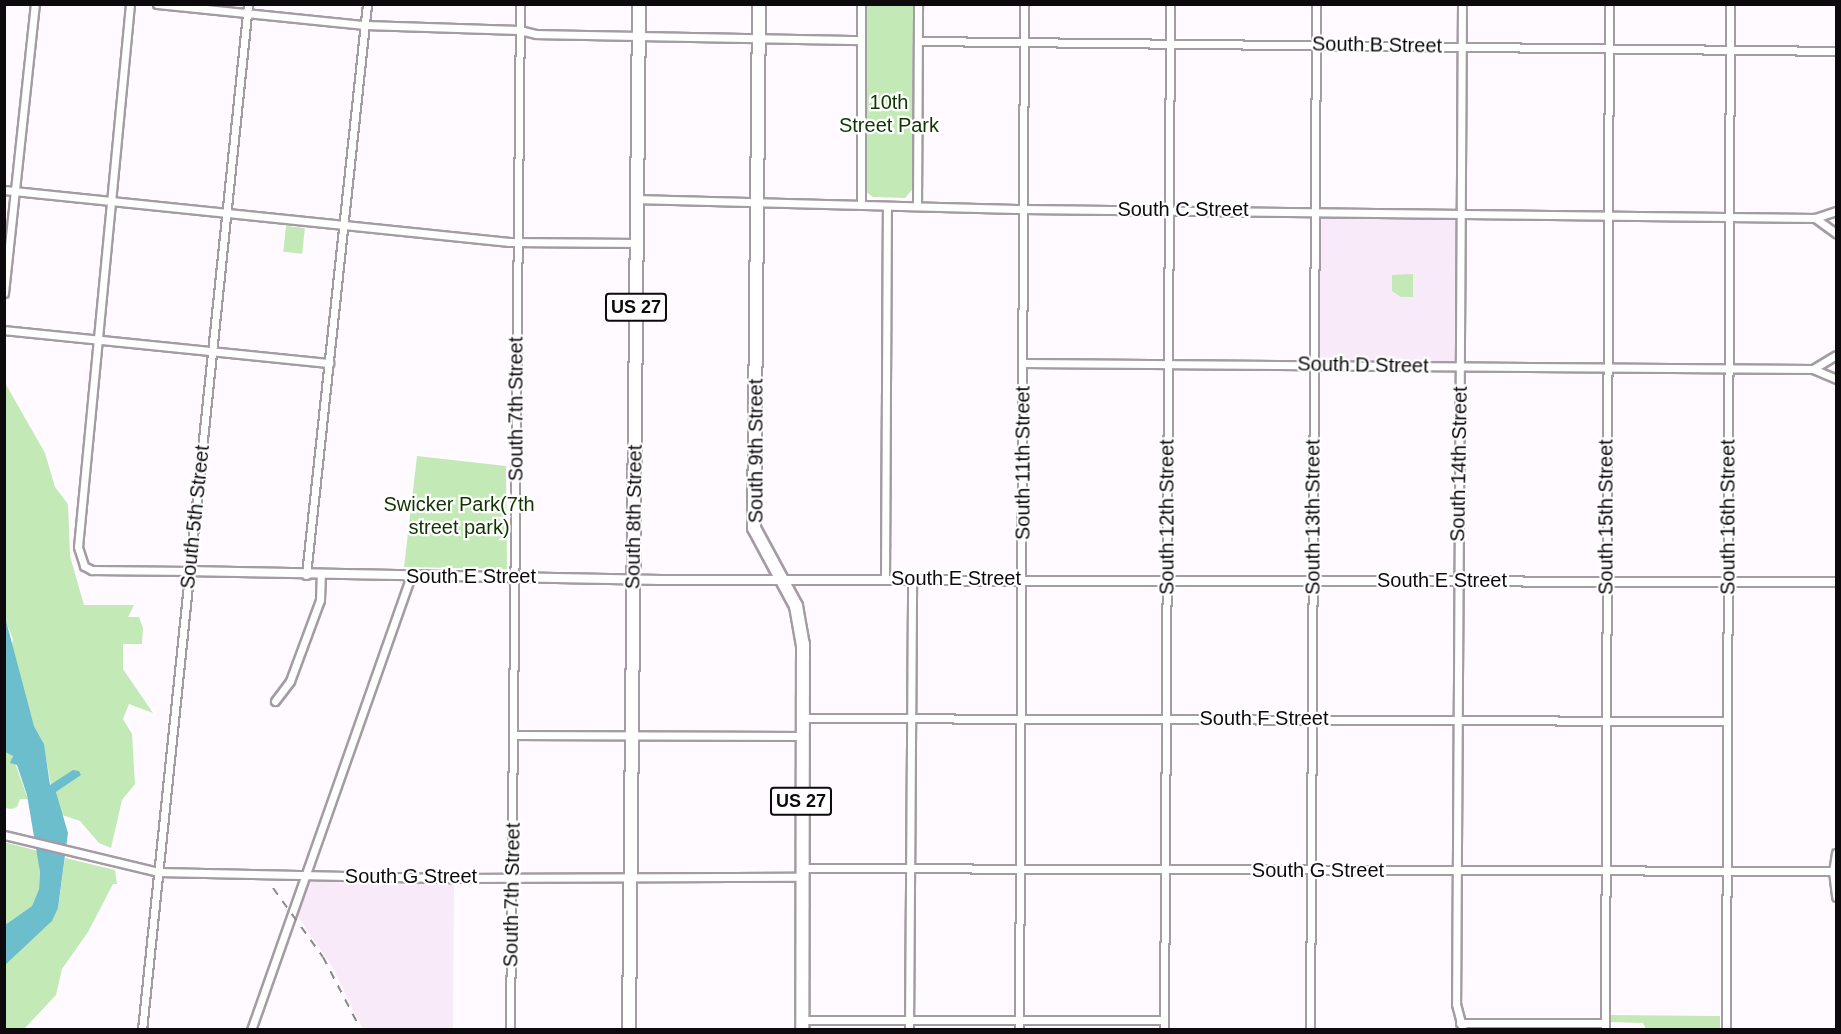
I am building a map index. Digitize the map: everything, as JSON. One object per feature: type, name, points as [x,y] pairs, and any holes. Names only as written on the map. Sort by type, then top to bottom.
[{"type":"highway","name":"South 8th Street","points":[[629,1029],[639,4]]},
{"type":"highway","name":"South 9th Street","points":[[759,4],[754,528],[796,606],[801,631],[802,1025]]},
{"type":"street","points":[[4,292],[35,4]]},
{"type":"street","points":[[96,340],[130,4]]},
{"type":"street","points":[[157,4],[248,8],[365,25],[519,30],[536,34],[861,40]]},
{"type":"street","points":[[306,574],[367,4]]},
{"type":"street","name":"South 7th Street","points":[[510,1029],[520,4]]},
{"type":"street","points":[[861,4],[861,205]]},
{"type":"street","points":[[917,206],[918,4]]},
{"type":"street","name":"South 11th Street","points":[[1019,1029],[1024,4]]},
{"type":"street","name":"South 12th Street","points":[[1164,1029],[1170,4]]},
{"type":"street","name":"South 13th Street","points":[[1310,1029],[1316,4]]},
{"type":"street","name":"South 14th Street","points":[[1461,1026],[1456,1004],[1462,4]]},
{"type":"street","name":"South 15th Street","points":[[1605,1026],[1609,4]]},
{"type":"street","name":"South 16th Street","points":[[1726,1029],[1730,4]]},
{"type":"street","name":"South 5th Street","points":[[142,1029],[248,8]]},
{"type":"street","name":"South B Street","points":[[918,41],[1730,48],[1836,51]]},
{"type":"street","points":[[4,190],[517,242],[637,243]]},
{"type":"street","name":"South C Street","points":[[638,199],[1023,209],[1314,210],[1815,218]]},
{"type":"street","points":[[885,578],[887,206]]},
{"type":"street","points":[[1815,218],[1836,211]]},
{"type":"street","points":[[1815,218],[1836,233]]},
{"type":"street","points":[[4,330],[329,363]]},
{"type":"street","name":"South E Street","points":[[96,340],[77,526],[81,560],[92,570],[634,578],[1836,582]]},
{"type":"street","points":[[1813,369],[1836,355]]},
{"type":"street","name":"South D Street","points":[[1023,363],[1813,369]]},
{"type":"street","points":[[1813,369],[1836,379]]},
{"type":"street","points":[[275,701],[291,681],[320,600],[321,575]]},
{"type":"street","points":[[251,1029],[411,576]]},
{"type":"street","points":[[909,1029],[912,579]]},
{"type":"street","name":"South F Street","points":[[801,717],[1727,721]]},
{"type":"street","points":[[514,735],[801,735]]},
{"type":"street","name":"South G Street","points":[[4,835],[158,873],[512,877],[910,870],[1835,871]]},
{"type":"street","points":[[1836,853],[1836,897]]},
{"type":"street","points":[[802,1025],[909,1020],[1164,1020]]},
{"type":"street","points":[[1461,1026],[1605,1026]]},
{"type":"shaded area","points":[[1314,210],[1460,213],[1457,368],[1311,365]]},
{"type":"shaded area","points":[[310,881],[454,882],[453,1029],[363,1029],[332,966],[297,915]]},
{"type":"green space","name":"10th Street Park","points":[[866,5],[913,5],[912,190],[905,198],[873,197],[866,192]]},
{"type":"green space","points":[[286,226],[305,228],[302,254],[283,252]]},
{"type":"green space","points":[[1413,274],[1413,297],[1401,297],[1392,291],[1392,275]]},
{"type":"green space","points":[[4,381],[45,453],[55,487],[68,504],[70,556],[84,605],[134,605],[128,617],[139,617],[143,628],[142,644],[123,644],[123,669],[153,713],[129,704],[123,719],[132,734],[135,784],[122,800],[111,848],[99,843],[80,821],[62,815],[56,792],[77,777],[70,773],[51,785],[43,742],[34,726],[11,649],[13,639],[4,617]]},
{"type":"green space","name":"Swicker Park(7th street park)","points":[[417,456],[506,466],[507,569],[404,567]]},
{"type":"green space","points":[[4,733],[28,799],[20,799],[17,807],[12,809],[5,808]]},
{"type":"green space","points":[[4,842],[38,851],[40,872],[39,889],[32,906],[5,925]]},
{"type":"green space","points":[[65,858],[115,870],[117,884],[113,884],[88,932],[62,969],[56,995],[24,1029],[5,1029],[4,965],[19,948],[46,927],[58,908]]},
{"type":"green space","points":[[1609,1015],[1720,1016],[1720,1029],[1646,1029],[1643,1023],[1609,1022]]},
{"type":"water","points":[[5,617],[34,726],[44,744],[50,785],[73,770],[79,771],[81,775],[56,792],[68,833],[58,908],[52,921],[5,965],[5,925],[32,906],[39,889],[40,872],[27,795],[17,765],[10,763],[13,756],[5,752]]},
{"type":"railway","points":[[273,888],[323,957],[361,1030]]}]
